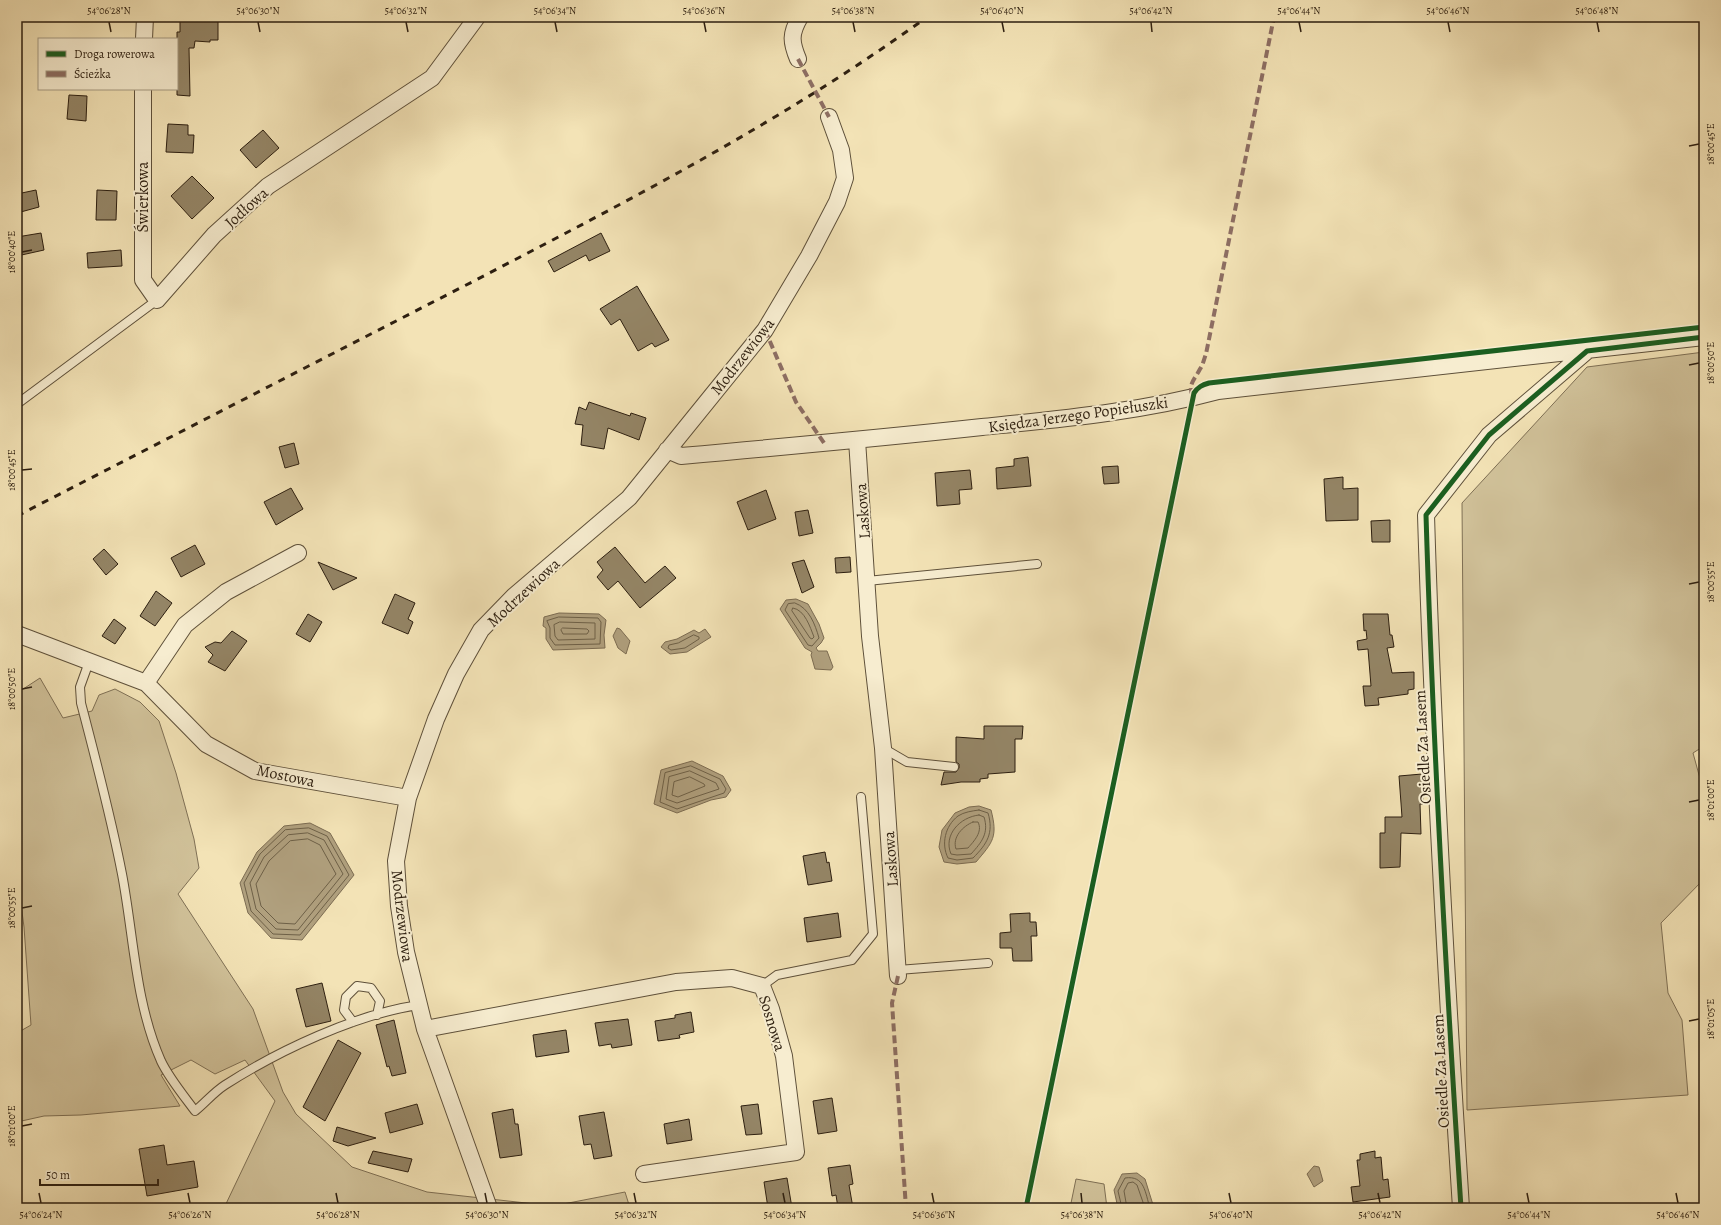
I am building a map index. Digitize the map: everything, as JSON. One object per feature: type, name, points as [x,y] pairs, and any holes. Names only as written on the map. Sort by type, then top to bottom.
[{"type":"street","points":[[144,38],[145,17]]},
{"type":"street","name":"Jodłowa","points":[[157,300],[214,235],[268,186],[432,78],[477,17]]},
{"type":"street","points":[[798,59],[793,44],[793,28],[800,17]]},
{"type":"street","name":"Świerkowa","points":[[143,90],[143,280],[157,300]]},
{"type":"street","name":"Modrzewiowa","points":[[489,1208],[425,1029],[406,952],[398,899],[396,861],[408,798],[436,719],[456,674],[482,630],[514,596],[629,498],[766,330],[809,256],[837,202],[845,178],[841,150],[829,117]]},
{"type":"street","name":"Księdza Jerzego Popiełuszki","points":[[668,450],[680,456],[1094,416],[1166,403],[1218,391],[1704,337]]},
{"type":"street","name":"Osiedle Za Lasem","points":[[1461,1208],[1443,904],[1429,628],[1426,515],[1489,435],[1586,351]]},
{"type":"street","name":"Laskowa","points":[[857,440],[870,636],[883,748],[898,973]]},
{"type":"street","points":[[146,683],[185,626],[226,592],[298,553]]},
{"type":"street","name":"Mostowa","points":[[17,634],[146,683],[206,744],[255,771],[408,798]]},
{"type":"street","name":"Sosnowa","points":[[425,1029],[676,982],[732,978],[762,986],[771,1009],[784,1056],[796,1152],[644,1174]]},
{"type":"lane","name":"Jodłowa","points":[[17,404],[157,300]]},
{"type":"lane","points":[[866,581],[1037,564]]},
{"type":"lane","points":[[89,662],[80,688],[81,703],[114,831],[130,915],[137,979],[148,1030],[162,1063],[195,1111],[224,1086],[287,1050],[353,1022],[418,1005]]},
{"type":"lane","points":[[883,748],[907,762],[954,767]]},
{"type":"lane","points":[[762,986],[777,975],[852,960],[873,934],[861,797]]},
{"type":"lane","name":"Laskowa","points":[[898,973],[988,963]]},
{"type":"lane","points":[[353,1022],[344,1010],[346,996],[357,986],[371,988],[380,1001],[377,1015]]},
{"type":"shaded area","points":[[1704,352],[1704,746],[1693,753],[1704,793],[1704,879],[1661,923],[1668,993],[1682,1020],[1688,1095],[1467,1110],[1462,503],[1587,367]]},
{"type":"shaded area","points":[[40,678],[63,718],[92,711],[99,695],[115,689],[140,702],[159,721],[176,773],[194,839],[199,868],[178,894],[253,1009],[283,1092],[296,1114],[352,1167],[427,1192],[553,1206],[625,1192],[630,1208],[224,1208],[275,1101],[245,1060],[215,1074],[191,1060],[161,1075],[180,1106],[81,1115],[44,1116],[17,1122],[17,1033],[31,1025],[24,927],[17,874],[17,693]]},
{"type":"shaded area","points":[[1076,1179],[1104,1184],[1107,1208],[1070,1208]]},
{"type":"water","points":[[796,599],[808,604],[819,624],[824,638],[816,648],[818,651],[827,651],[833,667],[831,670],[815,669],[811,655],[812,652],[805,648],[780,609],[786,600]]},
{"type":"water","points":[[559,613],[599,614],[606,620],[604,635],[605,648],[553,650],[546,639],[546,628],[543,626],[544,617]]},
{"type":"water","points":[[617,628],[620,629],[630,641],[626,654],[618,648],[613,636]]},
{"type":"water","points":[[705,629],[711,637],[687,652],[670,654],[661,647],[665,642],[677,639],[694,630],[699,633]]},
{"type":"water","points":[[692,761],[723,776],[731,790],[726,797],[711,800],[677,813],[654,804],[661,770]]},
{"type":"water","points":[[979,806],[991,810],[994,833],[990,844],[976,862],[957,864],[944,862],[939,847],[942,830],[955,813],[969,807]]},
{"type":"water","points":[[310,823],[330,833],[354,875],[302,940],[271,938],[248,913],[240,883],[257,852],[284,826]]},
{"type":"water","points":[[1314,1166],[1319,1167],[1323,1181],[1314,1187],[1307,1174]]},
{"type":"water","points":[[1137,1173],[1145,1179],[1154,1208],[1118,1208],[1114,1190],[1122,1174]]},
{"type":"building","points":[[180,17],[218,17],[218,40],[210,40],[210,42],[195,41],[194,48],[189,48],[190,96],[177,95],[177,32],[180,32]]},
{"type":"building","points":[[69,95],[87,96],[86,121],[67,119]]},
{"type":"building","points":[[168,124],[188,125],[188,135],[194,135],[193,153],[166,152]]},
{"type":"building","points":[[263,130],[279,148],[256,168],[240,150]]},
{"type":"building","points":[[192,176],[214,198],[192,219],[171,196]]},
{"type":"building","points":[[36,190],[39,207],[17,213],[17,194]]},
{"type":"building","points":[[97,190],[117,191],[116,220],[96,220]]},
{"type":"building","points":[[41,233],[44,250],[17,256],[17,237]]},
{"type":"building","points":[[601,233],[610,251],[589,261],[586,255],[554,272],[548,261]]},
{"type":"building","points":[[121,250],[122,266],[88,268],[87,253]]},
{"type":"building","points":[[637,286],[669,340],[655,347],[652,343],[638,351],[620,319],[611,325],[600,309]]},
{"type":"building","points":[[589,402],[630,416],[631,413],[646,418],[639,440],[608,428],[604,449],[581,445],[583,425],[575,424],[579,407],[586,410]]},
{"type":"building","points":[[294,443],[299,464],[285,468],[279,447]]},
{"type":"building","points":[[1028,457],[1031,486],[997,489],[996,468],[1014,466],[1014,459]]},
{"type":"building","points":[[1118,466],[1119,483],[1104,484],[1102,467]]},
{"type":"building","points":[[970,470],[972,489],[959,490],[960,504],[937,506],[935,473]]},
{"type":"building","points":[[1343,477],[1343,489],[1358,488],[1358,520],[1326,521],[1324,479]]},
{"type":"building","points":[[291,488],[303,509],[276,525],[264,502]]},
{"type":"building","points":[[766,490],[776,519],[748,530],[737,502]]},
{"type":"building","points":[[808,510],[813,533],[799,536],[795,512]]},
{"type":"building","points":[[1390,520],[1390,542],[1372,542],[1371,521]]},
{"type":"building","points":[[195,545],[205,564],[181,577],[171,558]]},
{"type":"building","points":[[615,547],[645,583],[665,566],[676,578],[640,608],[618,581],[608,590],[597,577],[603,570],[597,562]]},
{"type":"building","points":[[104,549],[118,564],[106,575],[93,559]]},
{"type":"building","points":[[850,557],[851,572],[836,573],[835,558]]},
{"type":"building","points":[[804,560],[814,587],[802,593],[792,563]]},
{"type":"building","points":[[318,562],[337,570],[357,578],[333,590]]},
{"type":"building","points":[[156,591],[172,603],[155,626],[140,616]]},
{"type":"building","points":[[395,594],[415,603],[408,619],[413,622],[408,634],[382,623]]},
{"type":"building","points":[[308,614],[322,622],[310,642],[296,634]]},
{"type":"building","points":[[1363,614],[1388,614],[1390,635],[1392,635],[1394,647],[1387,648],[1392,673],[1414,672],[1414,689],[1408,690],[1408,694],[1378,698],[1379,705],[1365,706],[1363,686],[1371,686],[1368,649],[1358,650],[1357,641],[1367,639],[1366,630],[1364,631]]},
{"type":"building","points":[[114,619],[126,628],[115,644],[102,636]]},
{"type":"building","points":[[232,631],[247,641],[225,671],[208,662],[213,655],[205,647],[215,642],[221,643]]},
{"type":"building","points":[[984,726],[1023,726],[1022,739],[1015,739],[1015,772],[988,774],[988,778],[980,779],[980,782],[961,782],[941,785],[944,772],[956,772],[959,768],[959,764],[956,762],[956,737],[984,739]]},
{"type":"building","points":[[1422,774],[1423,804],[1420,804],[1421,834],[1401,833],[1400,867],[1380,868],[1380,833],[1385,833],[1385,817],[1402,817],[1399,776]]},
{"type":"building","points":[[825,852],[827,863],[829,862],[832,881],[808,885],[803,856]]},
{"type":"building","points":[[838,913],[841,937],[807,942],[804,918]]},
{"type":"building","points":[[1030,913],[1030,922],[1036,922],[1037,936],[1031,936],[1032,961],[1013,961],[1012,948],[1000,948],[1000,933],[1011,932],[1010,914]]},
{"type":"building","points":[[322,983],[331,1021],[306,1027],[296,989]]},
{"type":"building","points":[[691,1012],[694,1032],[679,1035],[680,1038],[658,1041],[655,1021],[675,1018],[675,1015]]},
{"type":"building","points":[[628,1019],[632,1045],[612,1048],[611,1044],[599,1046],[595,1023]]},
{"type":"building","points":[[394,1020],[406,1073],[392,1076],[389,1066],[387,1067],[376,1025]]},
{"type":"building","points":[[566,1030],[569,1052],[536,1057],[533,1035]]},
{"type":"building","points":[[338,1040],[361,1053],[325,1121],[303,1107]]},
{"type":"building","points":[[832,1098],[837,1131],[818,1134],[813,1101]]},
{"type":"building","points":[[417,1104],[423,1124],[390,1133],[385,1113]]},
{"type":"building","points":[[758,1104],[762,1134],[746,1135],[741,1106]]},
{"type":"building","points":[[513,1109],[515,1124],[518,1124],[522,1155],[500,1158],[492,1113]]},
{"type":"building","points":[[604,1112],[612,1156],[594,1159],[591,1144],[584,1145],[579,1116]]},
{"type":"building","points":[[689,1119],[692,1140],[667,1144],[664,1124]]},
{"type":"building","points":[[337,1127],[376,1138],[348,1146],[333,1141]]},
{"type":"building","points":[[164,1145],[167,1165],[194,1161],[198,1187],[147,1196],[139,1149]]},
{"type":"building","points":[[373,1151],[412,1159],[408,1172],[368,1163]]},
{"type":"building","points":[[1375,1151],[1375,1158],[1381,1157],[1383,1180],[1388,1179],[1390,1197],[1353,1202],[1351,1187],[1360,1186],[1357,1160],[1360,1160],[1360,1154]]},
{"type":"building","points":[[850,1165],[853,1184],[849,1185],[853,1208],[838,1208],[836,1195],[832,1196],[828,1168]]},
{"type":"building","points":[[787,1178],[792,1208],[768,1208],[764,1182]]},
{"type":"railway","points":[[17,516],[472,282],[647,190],[762,125],[873,55],[927,17]]},
{"type":"marked path","points":[[1193,396],[1191,392],[1191,385],[1202,366],[1206,354],[1274,17]]},
{"type":"marked path","points":[[798,59],[829,117]]},
{"type":"marked path","points":[[765,330],[796,402],[824,443]]},
{"type":"marked path","points":[[898,976],[892,1003],[906,1208]]},
{"type":"cycle path","points":[[1026,1208],[1194,393],[1200,386],[1209,383],[1704,327]]},
{"type":"cycle path","points":[[1461,1208],[1440,862],[1426,515],[1489,435],[1587,351],[1704,337]]}]
